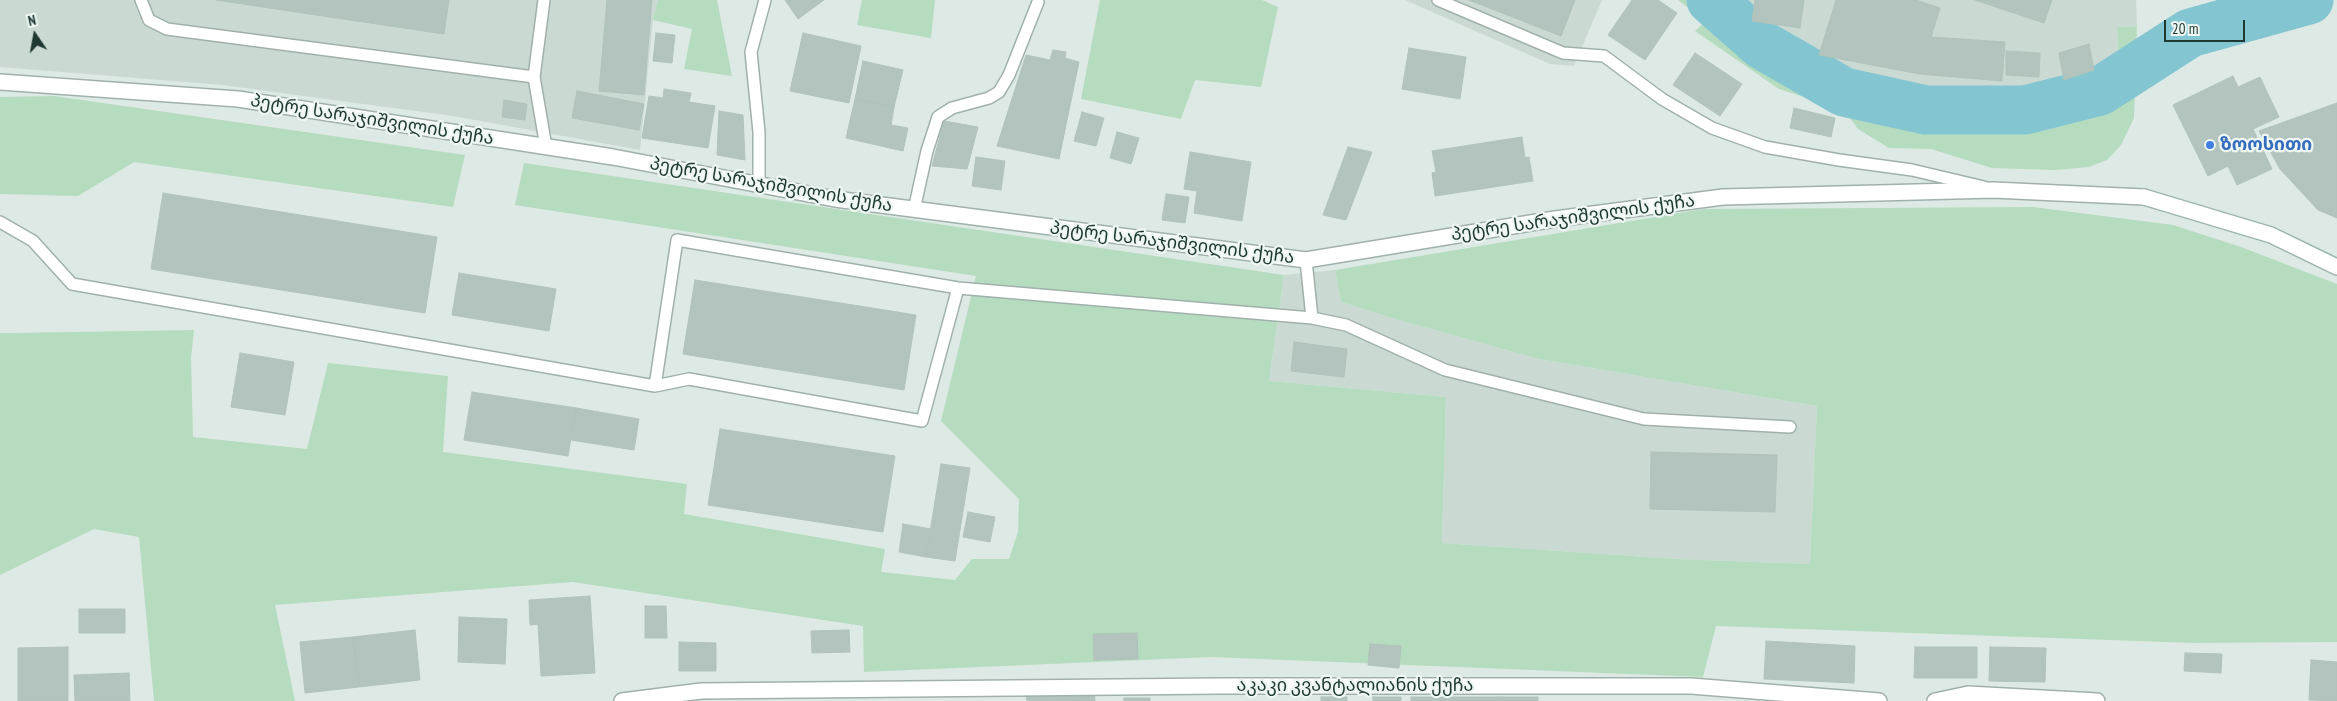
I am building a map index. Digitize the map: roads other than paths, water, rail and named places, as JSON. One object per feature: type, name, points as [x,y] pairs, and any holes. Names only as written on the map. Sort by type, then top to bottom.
[{"type":"street","name":"პეტრე სარაჯიშვილის ქუჩა","points":[[0,82],[238,99],[546,147],[836,199],[1306,260],[1555,219],[1723,197],[1993,190],[2144,197],[2271,235],[2337,267]]},
{"type":"street","name":"აკაკი კვანტალიანის ქუჩა","points":[[622,701],[701,696],[1220,686],[1692,686],[1879,701]]},
{"type":"street","points":[[1220,686],[1225,701]]},
{"type":"street","points":[[1935,701],[1968,694],[2097,701]]},
{"type":"lane","points":[[141,0],[149,20],[167,29],[534,76]]},
{"type":"lane","points":[[544,0],[534,76],[546,147]]},
{"type":"lane","points":[[759,185],[759,132],[751,52],[765,0]]},
{"type":"lane","points":[[1438,0],[1563,53],[1604,56],[1662,99],[1712,128],[1765,147],[1912,170],[1993,190]]},
{"type":"lane","points":[[914,210],[927,151],[938,118],[952,108],[989,98],[999,92],[1009,76],[1038,2]]},
{"type":"lane","points":[[0,222],[33,241],[72,284],[654,386],[689,379],[922,421],[958,288]]},
{"type":"lane","points":[[654,386],[677,240],[958,288],[1312,318],[1346,325],[1445,370],[1644,419],[1790,427]]},
{"type":"lane","points":[[1306,260],[1312,318]]},
{"type":"waterway","points":[[1711,0],[1762,45],[1844,92],[1926,110],[2025,110],[2100,91],[2190,33],[2309,0]]},
{"type":"place","name":"ზოოსითი","points":[[2210,145]]}]
